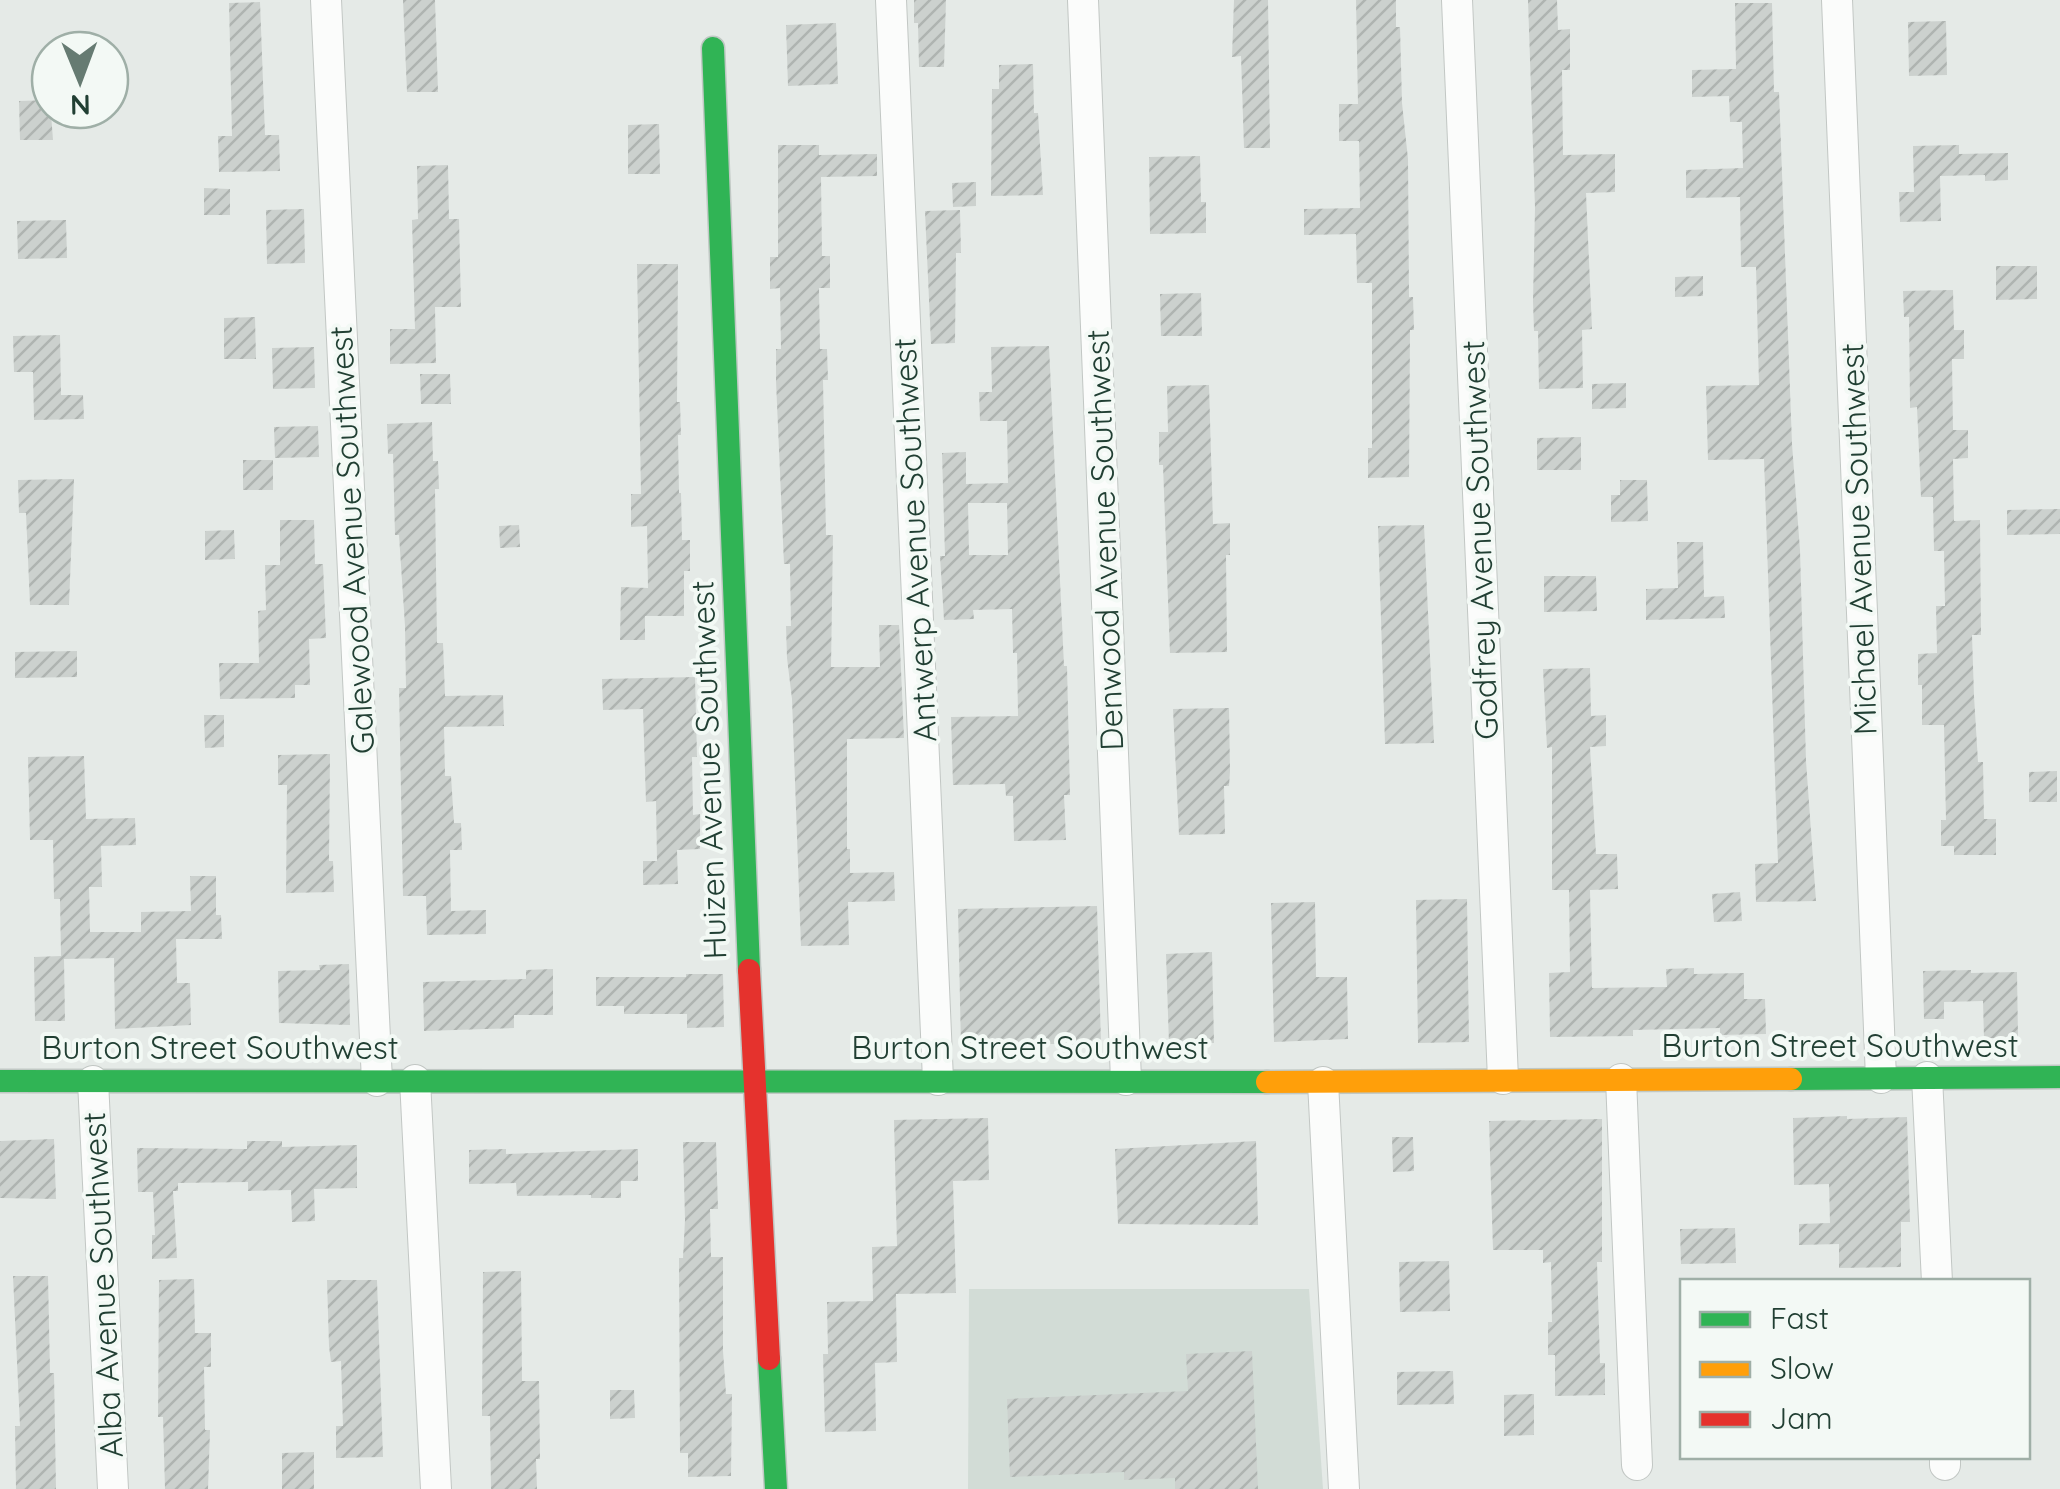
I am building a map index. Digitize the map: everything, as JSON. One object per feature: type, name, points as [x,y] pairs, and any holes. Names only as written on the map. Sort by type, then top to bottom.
[{"type":"main road","name":"Huizen Avenue Southwest","points":[[713,48],[754,1080],[776,1489]]},
{"type":"main road","name":"Burton Street Southwest","points":[[0,1081],[1323,1082],[2060,1077]]},
{"type":"street","name":"Galewood Avenue Southwest","points":[[326,0],[377,1081]]},
{"type":"street","name":"Antwerp Avenue Southwest","points":[[891,0],[938,1080]]},
{"type":"street","name":"Denwood Avenue Southwest","points":[[1083,0],[1126,1080]]},
{"type":"street","name":"Godfrey Avenue Southwest","points":[[1457,0],[1504,1080]]},
{"type":"street","name":"Michael Avenue Southwest","points":[[1837,0],[1881,1078]]},
{"type":"street","points":[[1927,1077],[1936,1279]]},
{"type":"street","points":[[415,1080],[436,1489]]},
{"type":"street","points":[[1621,1080],[1637,1465]]},
{"type":"street","name":"Alba Avenue Southwest","points":[[93,1081],[112,1489]]},
{"type":"street","points":[[1323,1082],[1344,1489]]},
{"type":"shaded area","points":[[969,1289],[1309,1289],[1323,1489],[968,1489]]},
{"type":"building","points":[[403,0],[435,0],[438,92],[407,92]]},
{"type":"building","points":[[914,0],[946,0],[944,67],[919,67]]},
{"type":"building","points":[[1234,0],[1268,0],[1270,148],[1244,148],[1241,56],[1232,57]]},
{"type":"building","points":[[1356,0],[1396,0],[1396,27],[1400,27],[1408,159],[1409,297],[1413,297],[1414,330],[1410,330],[1409,477],[1368,478],[1368,448],[1372,448],[1372,283],[1357,283],[1356,234],[1304,235],[1304,209],[1360,208],[1359,141],[1339,141],[1339,104],[1358,104]]},
{"type":"building","points":[[1528,0],[1557,0],[1558,30],[1570,29],[1570,70],[1562,70],[1563,155],[1615,154],[1615,192],[1586,193],[1592,329],[1582,330],[1583,388],[1539,389],[1533,301],[1535,208]]},
{"type":"building","points":[[260,2],[265,135],[279,135],[280,171],[219,172],[218,136],[232,136],[229,3]]},
{"type":"building","points":[[1735,3],[1772,3],[1800,550],[1806,761],[1816,901],[1756,902],[1755,864],[1778,863],[1764,459],[1708,460],[1706,386],[1759,385],[1756,267],[1741,267],[1740,197],[1686,198],[1686,170],[1743,168],[1742,122],[1730,122],[1729,96],[1692,97],[1692,70],[1736,69]]},
{"type":"building","points":[[1946,21],[1947,75],[1909,76],[1908,22]]},
{"type":"building","points":[[836,23],[838,84],[788,86],[786,25]]},
{"type":"building","points":[[1033,64],[1043,195],[991,196],[992,89],[999,89],[999,65]]},
{"type":"building","points":[[19,101],[30,101],[30,130],[52,130],[53,140],[20,140]]},
{"type":"building","points":[[659,124],[660,174],[628,174],[628,125]]},
{"type":"building","points":[[778,145],[819,145],[819,155],[877,154],[877,176],[821,177],[822,256],[830,256],[830,288],[819,288],[820,349],[827,349],[828,380],[823,380],[826,535],[833,535],[831,667],[880,667],[879,625],[899,625],[904,738],[847,739],[850,873],[894,872],[895,901],[848,902],[849,945],[801,946],[786,626],[791,626],[790,564],[784,564],[776,381],[776,349],[781,349],[780,288],[770,289],[770,257],[778,257]]},
{"type":"building","points":[[1959,145],[1959,154],[2008,153],[2008,180],[1985,181],[1985,175],[1940,176],[1941,221],[1900,222],[1899,192],[1914,192],[1913,146]]},
{"type":"building","points":[[1200,156],[1206,233],[1150,234],[1149,157]]},
{"type":"building","points":[[448,165],[449,219],[459,219],[461,307],[435,307],[436,363],[390,364],[390,329],[415,329],[412,220],[418,219],[417,166]]},
{"type":"building","points":[[976,182],[976,206],[953,207],[952,183]]},
{"type":"building","points":[[204,188],[230,189],[230,215],[204,215]]},
{"type":"building","points":[[304,209],[305,263],[267,264],[266,210]]},
{"type":"building","points":[[960,210],[955,343],[931,344],[925,211]]},
{"type":"building","points":[[66,220],[67,258],[18,259],[17,221]]},
{"type":"building","points":[[637,264],[678,264],[679,493],[682,540],[690,540],[690,571],[684,571],[684,616],[645,616],[645,640],[620,640],[621,587],[648,588],[647,526],[631,527],[631,494],[641,494]]},
{"type":"building","points":[[1996,266],[2037,266],[2037,299],[1996,300]]},
{"type":"building","points":[[1703,276],[1703,296],[1675,297],[1675,277]]},
{"type":"building","points":[[1953,290],[1954,330],[1964,330],[1964,359],[1952,359],[1953,430],[1968,430],[1968,458],[1953,459],[1954,521],[1980,520],[1981,635],[1972,635],[1974,696],[1978,762],[1983,762],[1984,819],[1996,819],[1996,855],[1954,855],[1954,846],[1941,846],[1941,820],[1946,820],[1944,725],[1922,725],[1922,685],[1918,685],[1918,654],[1937,653],[1936,606],[1945,606],[1944,551],[1934,551],[1933,497],[1921,497],[1917,407],[1910,408],[1909,317],[1904,317],[1903,291]]},
{"type":"building","points":[[1201,293],[1202,336],[1161,336],[1160,294]]},
{"type":"building","points":[[255,317],[256,359],[224,359],[224,318]]},
{"type":"building","points":[[60,335],[61,395],[83,395],[84,419],[34,420],[33,372],[14,372],[13,336]]},
{"type":"building","points":[[1049,346],[1067,666],[1070,795],[1064,795],[1066,840],[1014,841],[1013,796],[1006,796],[1005,784],[953,785],[951,717],[1018,716],[1012,609],[973,610],[974,619],[944,620],[940,556],[945,556],[942,453],[966,452],[966,484],[1008,483],[1007,421],[980,421],[979,392],[992,392],[991,347]],"holes":[[[968,503],[1007,503],[1008,555],[969,555]]]},
{"type":"building","points":[[314,347],[315,388],[273,389],[272,348]]},
{"type":"building","points":[[420,374],[450,374],[451,404],[421,404]]},
{"type":"building","points":[[1626,383],[1626,408],[1592,409],[1592,384]]},
{"type":"building","points":[[1209,385],[1213,524],[1230,523],[1230,555],[1226,555],[1227,652],[1170,653],[1159,432],[1168,432],[1167,386]]},
{"type":"building","points":[[432,422],[433,461],[438,461],[439,489],[435,489],[437,643],[443,643],[445,696],[503,695],[504,726],[444,727],[445,776],[451,776],[454,823],[461,823],[462,850],[450,850],[451,911],[486,910],[486,934],[427,935],[426,896],[403,896],[399,688],[406,688],[405,626],[399,535],[395,535],[393,454],[388,454],[387,424]]},
{"type":"building","points":[[318,426],[319,457],[275,458],[274,427]]},
{"type":"building","points":[[1581,437],[1581,470],[1537,470],[1537,438]]},
{"type":"building","points":[[243,460],[273,460],[273,490],[243,490]]},
{"type":"building","points":[[74,479],[69,605],[30,605],[26,513],[19,513],[18,480]]},
{"type":"building","points":[[1620,480],[1647,480],[1648,521],[1611,522],[1611,495],[1620,495]]},
{"type":"building","points":[[2060,509],[2060,534],[2007,535],[2007,510]]},
{"type":"building","points":[[280,520],[314,520],[315,564],[323,564],[326,638],[309,639],[310,685],[295,685],[295,698],[220,699],[219,663],[259,663],[258,611],[266,610],[265,565],[280,565]]},
{"type":"building","points":[[519,525],[520,547],[500,548],[499,526]]},
{"type":"building","points":[[1424,525],[1434,743],[1385,744],[1378,526]]},
{"type":"building","points":[[234,530],[235,559],[205,560],[205,531]]},
{"type":"building","points":[[1677,542],[1703,542],[1704,597],[1724,596],[1725,618],[1646,620],[1646,589],[1678,588]]},
{"type":"building","points":[[1544,576],[1596,576],[1597,611],[1544,612]]},
{"type":"building","points":[[77,651],[77,677],[15,678],[15,652]]},
{"type":"building","points":[[1590,668],[1591,716],[1606,715],[1606,746],[1590,747],[1596,854],[1617,854],[1618,889],[1590,890],[1592,988],[1667,987],[1666,969],[1694,968],[1694,974],[1744,973],[1744,999],[1765,999],[1766,1034],[1720,1035],[1720,1028],[1633,1030],[1633,1036],[1550,1037],[1549,973],[1570,972],[1569,890],[1552,890],[1552,747],[1547,748],[1543,669]]},
{"type":"building","points":[[695,677],[697,757],[692,757],[693,815],[700,814],[700,849],[677,850],[678,884],[643,885],[643,861],[657,861],[656,801],[646,802],[643,709],[603,710],[602,679]]},
{"type":"building","points":[[1229,708],[1225,834],[1179,835],[1173,709]]},
{"type":"building","points":[[204,715],[224,715],[224,747],[205,748]]},
{"type":"building","points":[[330,754],[329,861],[333,861],[334,892],[286,893],[287,785],[278,785],[278,755]]},
{"type":"building","points":[[84,756],[86,819],[135,818],[136,845],[101,846],[102,887],[89,887],[90,932],[141,932],[141,912],[191,911],[190,876],[216,876],[216,915],[221,915],[222,939],[176,939],[177,983],[190,983],[191,1025],[115,1029],[114,958],[64,959],[65,1021],[35,1021],[34,957],[61,956],[60,899],[54,899],[53,840],[30,840],[28,757]]},
{"type":"building","points":[[2057,771],[2057,802],[2029,802],[2029,772]]},
{"type":"building","points":[[1740,892],[1742,921],[1714,922],[1712,894]]},
{"type":"building","points":[[1467,899],[1469,1042],[1418,1043],[1416,900]]},
{"type":"building","points":[[1315,902],[1316,977],[1347,977],[1348,1039],[1274,1042],[1271,903]]},
{"type":"building","points":[[1097,906],[1101,1043],[961,1046],[958,909]]},
{"type":"building","points":[[1212,952],[1214,1043],[1169,1044],[1166,954]]},
{"type":"building","points":[[349,964],[350,1025],[279,1023],[278,971],[320,970],[319,965]]},
{"type":"building","points":[[553,969],[553,1015],[514,1015],[514,1028],[424,1031],[423,982],[526,979],[526,970]]},
{"type":"building","points":[[1923,971],[2017,972],[2018,1038],[1984,1038],[1983,1001],[1944,1002],[1944,1019],[1924,1019]]},
{"type":"building","points":[[723,974],[724,1027],[687,1028],[687,1014],[624,1014],[624,1006],[596,1006],[596,977]]},
{"type":"building","points":[[1907,1117],[1910,1222],[1901,1222],[1901,1267],[1839,1268],[1839,1244],[1799,1245],[1799,1224],[1830,1223],[1829,1184],[1794,1185],[1793,1118]]},
{"type":"building","points":[[988,1118],[989,1180],[953,1181],[956,1293],[896,1294],[897,1362],[875,1363],[876,1431],[825,1432],[823,1354],[828,1354],[827,1302],[873,1301],[872,1247],[897,1246],[894,1120]]},
{"type":"building","points":[[1602,1119],[1602,1262],[1597,1262],[1600,1363],[1605,1363],[1605,1395],[1555,1396],[1555,1355],[1548,1355],[1551,1262],[1543,1263],[1543,1250],[1493,1250],[1489,1121]]},
{"type":"building","points":[[1392,1137],[1413,1137],[1414,1171],[1393,1172]]},
{"type":"building","points":[[54,1139],[56,1199],[0,1198],[0,1141]]},
{"type":"building","points":[[247,1141],[282,1141],[282,1147],[357,1145],[357,1188],[314,1189],[315,1221],[292,1222],[291,1190],[248,1191],[248,1182],[178,1183],[178,1191],[173,1191],[177,1258],[152,1259],[153,1192],[138,1192],[137,1148],[247,1149]]},
{"type":"building","points":[[1256,1141],[1258,1225],[1118,1224],[1115,1149]]},
{"type":"building","points":[[683,1142],[716,1142],[718,1209],[710,1209],[711,1257],[723,1257],[723,1351],[726,1394],[732,1394],[731,1476],[688,1477],[688,1453],[680,1453]]},
{"type":"building","points":[[506,1149],[506,1154],[638,1149],[638,1181],[621,1181],[621,1198],[517,1196],[516,1183],[469,1184],[469,1150]]},
{"type":"building","points":[[1735,1228],[1736,1263],[1681,1264],[1680,1229]]},
{"type":"building","points":[[1449,1261],[1450,1311],[1400,1312],[1399,1262]]},
{"type":"building","points":[[521,1271],[522,1381],[539,1381],[537,1489],[491,1489],[490,1416],[482,1416],[483,1272]]},
{"type":"building","points":[[13,1276],[48,1276],[56,1489],[16,1489],[15,1426],[20,1426]]},
{"type":"building","points":[[194,1279],[195,1333],[211,1333],[211,1367],[204,1367],[205,1430],[210,1430],[208,1489],[165,1489],[163,1417],[158,1417],[159,1280]]},
{"type":"building","points":[[327,1280],[377,1280],[383,1457],[336,1458],[336,1426],[343,1426],[341,1361],[331,1362]]},
{"type":"building","points":[[1252,1351],[1258,1489],[1175,1489],[1175,1478],[1124,1480],[1124,1472],[1010,1477],[1007,1399],[1188,1391],[1186,1354]]},
{"type":"building","points":[[1453,1371],[1454,1404],[1397,1405],[1397,1372]]},
{"type":"building","points":[[610,1390],[634,1390],[635,1418],[610,1419]]},
{"type":"building","points":[[1534,1394],[1534,1435],[1504,1436],[1504,1395]]},
{"type":"building","points":[[314,1452],[314,1489],[282,1489],[282,1453]]},
{"type":"traffic: fast","points":[[713,48],[749,970]]},
{"type":"traffic: fast","points":[[1791,1079],[2060,1077]]},
{"type":"traffic: fast","points":[[0,1081],[1267,1082]]},
{"type":"traffic: fast","points":[[769,1359],[776,1489]]},
{"type":"traffic: slow","points":[[1267,1082],[1791,1079]]},
{"type":"traffic: jam","points":[[749,970],[769,1359]]}]
